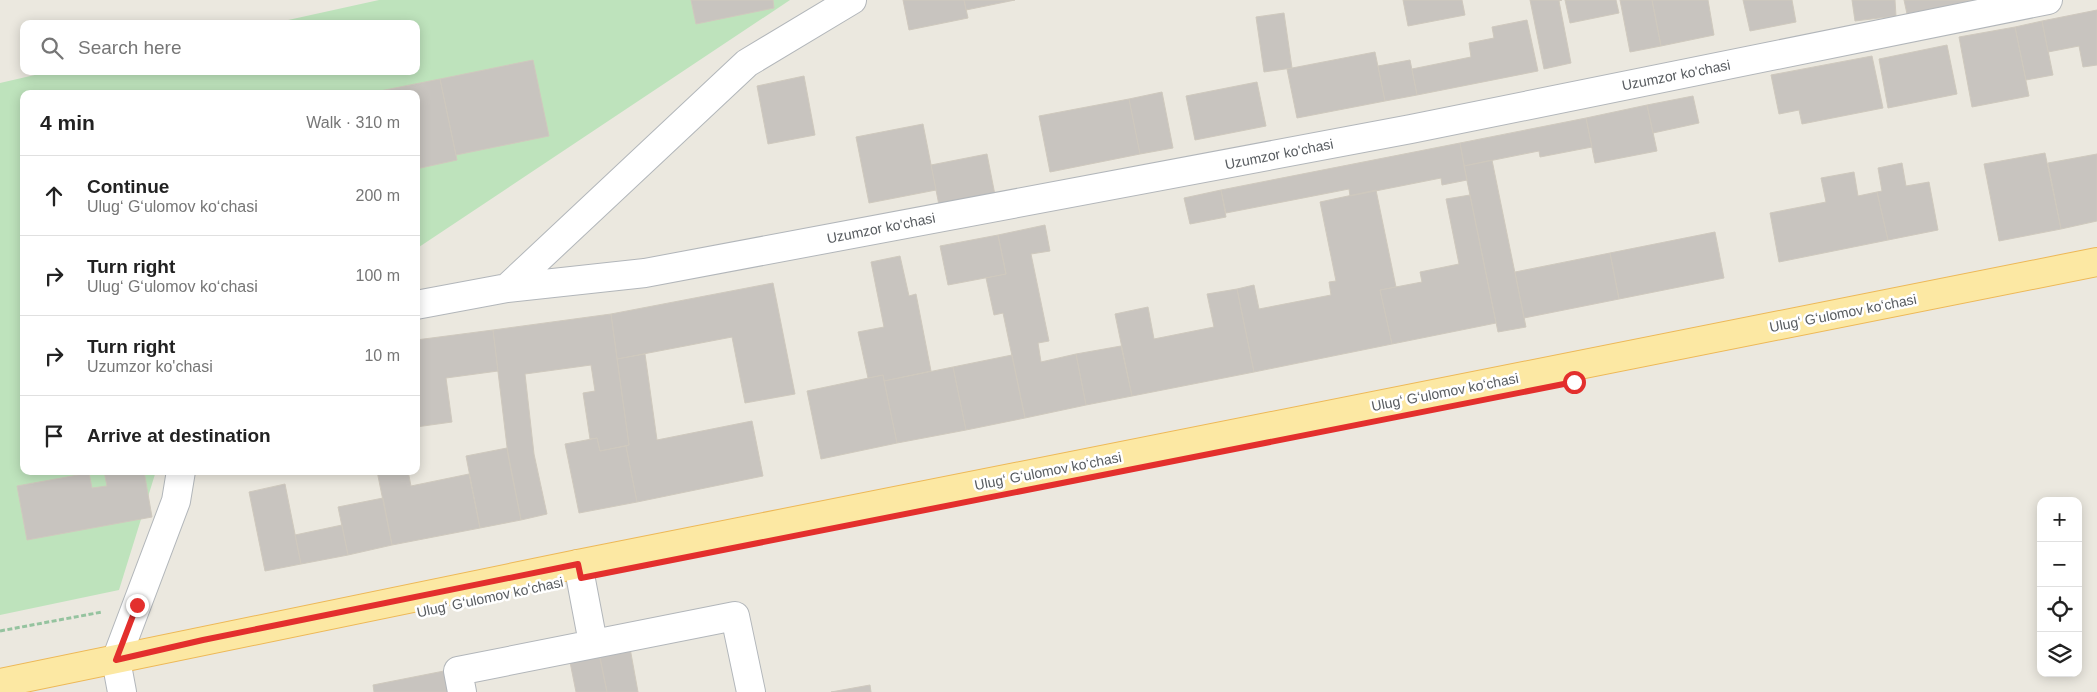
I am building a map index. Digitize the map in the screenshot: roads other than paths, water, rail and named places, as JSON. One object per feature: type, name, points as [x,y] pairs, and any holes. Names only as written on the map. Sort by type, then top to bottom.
[{"type":"main road","name":"Ulugʻ Gʻulomov koʻchasi","points":[[31,692],[119,675],[579,571],[2097,262]]},
{"type":"main road","name":"Ulugʻ Gʻulomov koʻchasi","points":[[579,571],[1574,382],[2097,276]]},
{"type":"main road","name":"Ulugʻ Gʻulomov koʻchasi","points":[[0,683],[119,675]]},
{"type":"street","points":[[506,288],[747,63],[852,0]]},
{"type":"street","name":"Uzumzor ko'chasi","points":[[420,304],[506,288],[645,273],[1411,129],[2048,0]]},
{"type":"street","points":[[119,675],[137,605],[176,502],[180,475]]},
{"type":"street","points":[[579,571],[593,643]]},
{"type":"street","points":[[460,682],[593,643],[735,616],[751,692]]}]
